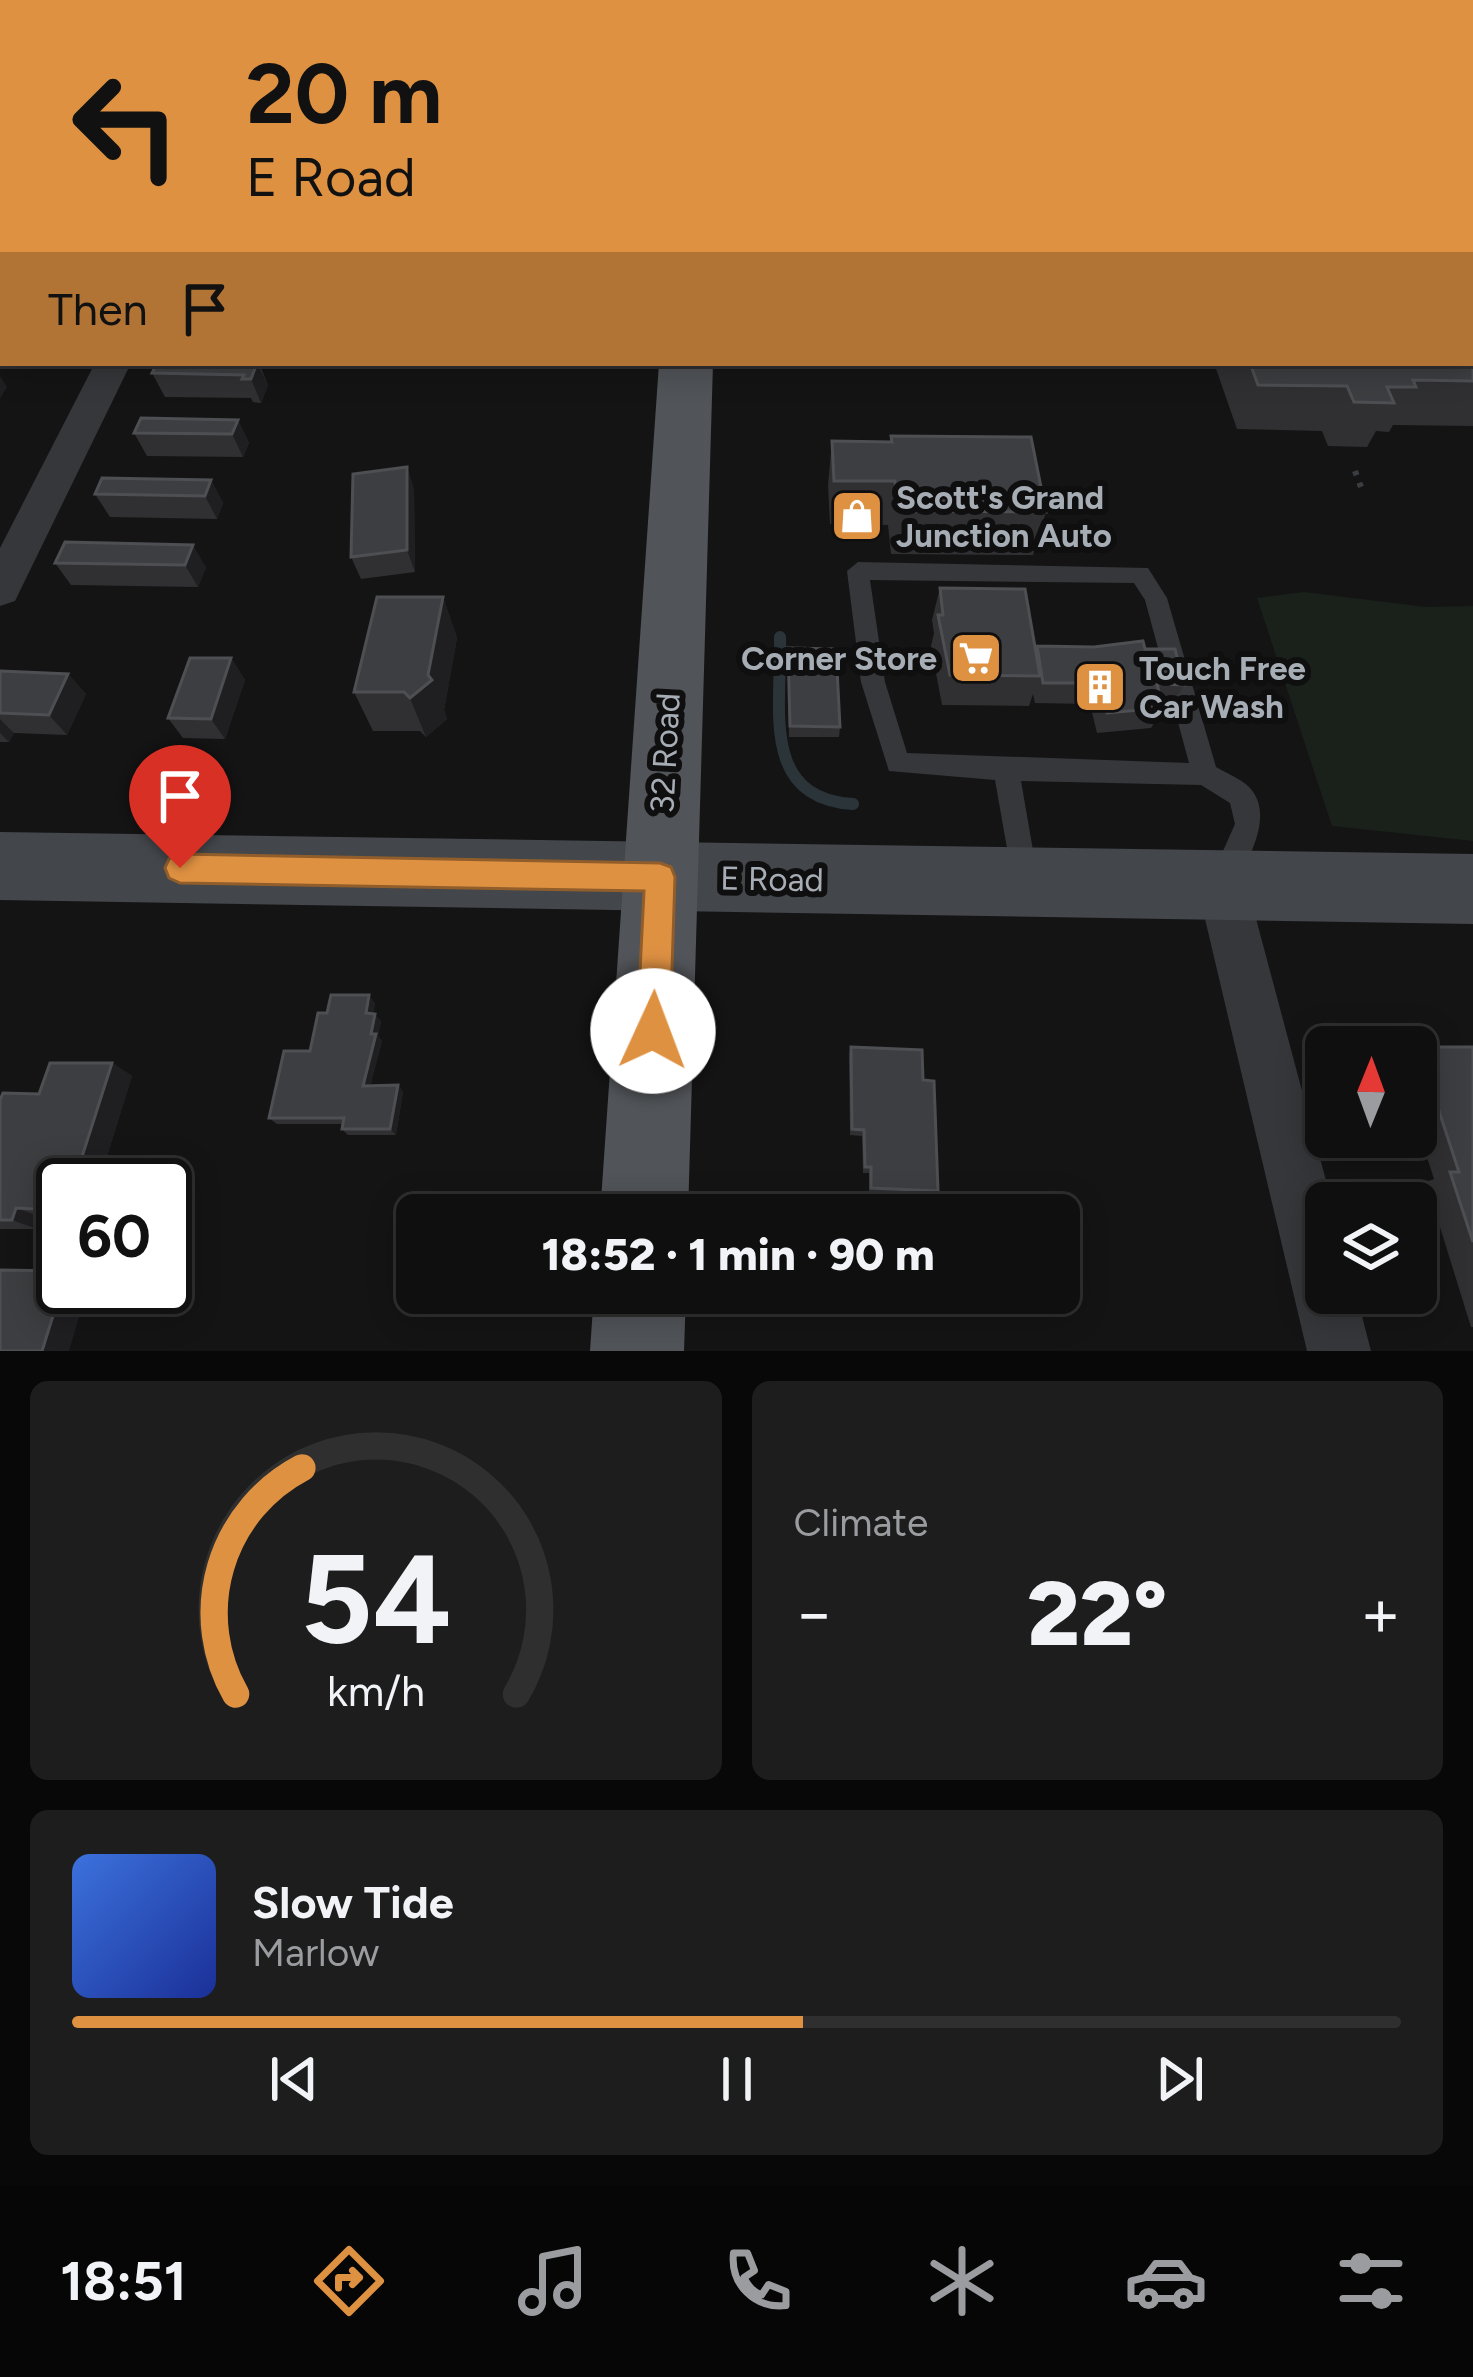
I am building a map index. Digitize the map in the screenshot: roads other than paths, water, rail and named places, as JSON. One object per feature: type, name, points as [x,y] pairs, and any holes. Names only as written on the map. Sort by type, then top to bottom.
[{"type":"main road","name":"32 Road","points":[[645,1194],[686,366]]},
{"type":"main road","points":[[637,1351],[639,1314]]},
{"type":"street","points":[[0,590],[112,366]]},
{"type":"street","name":"E Road","points":[[0,866],[1473,889]]},
{"type":"street","points":[[1222,885],[1339,1351]]},
{"type":"lane","points":[[1204,774],[1156,598],[1140,574],[858,572],[873,682],[898,763],[1204,774],[1241,796],[1249,824],[1222,885]]},
{"type":"lane","points":[[1006,770],[1024,881]]},
{"type":"waterway","points":[[780,637],[779,719],[789,767],[802,785],[823,798],[853,804]]},
{"type":"place","name":"Scott's Grand Junction Auto","points":[[857,516]]},
{"type":"place","name":"Corner Store","points":[[976,658]]},
{"type":"place","name":"Touch Free Car Wash","points":[[1100,687]]}]
